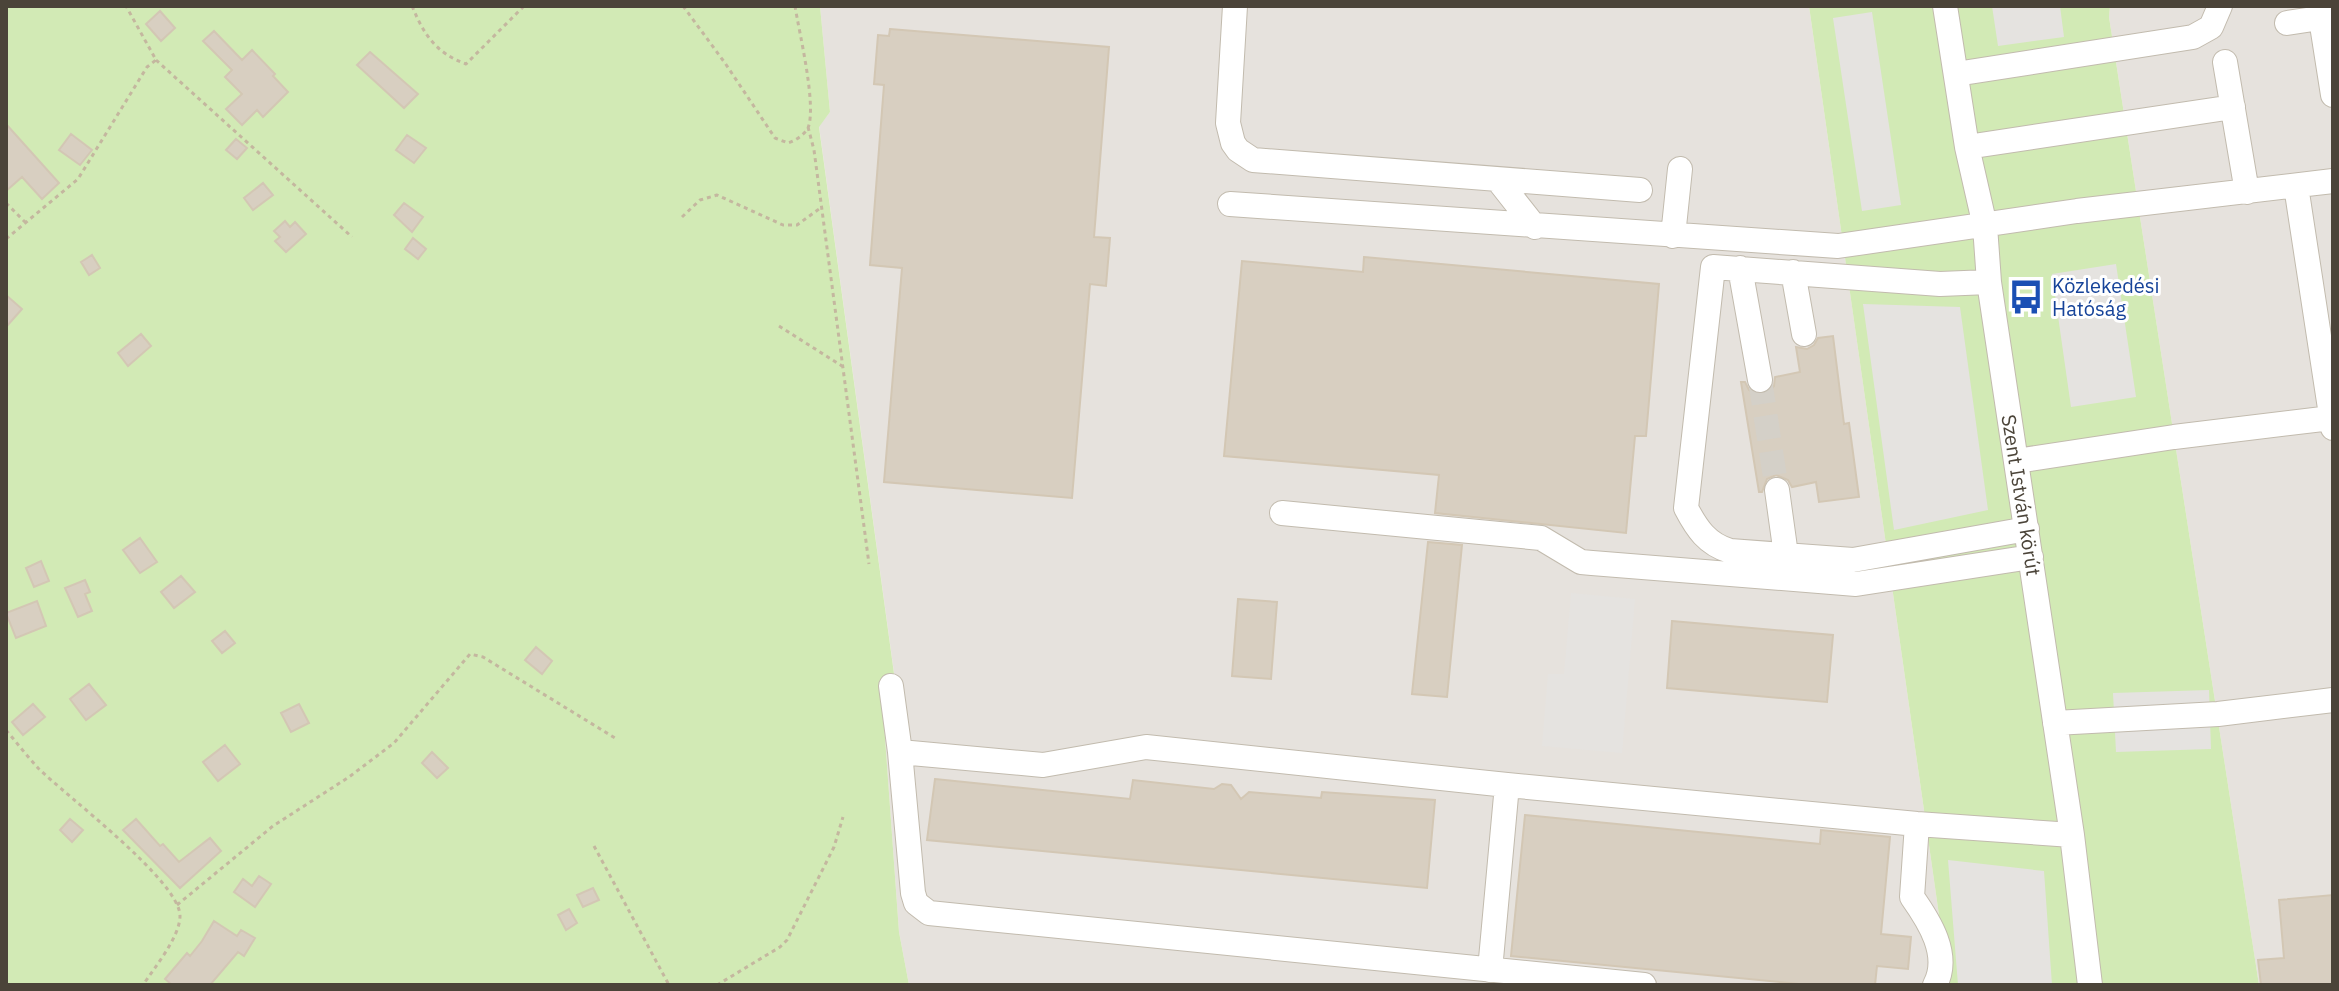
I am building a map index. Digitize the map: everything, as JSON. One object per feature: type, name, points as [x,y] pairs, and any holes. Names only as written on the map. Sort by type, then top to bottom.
[{"type":"street","points":[[1235,6],[1228,123],[1233,143],[1245,156],[1262,162],[1640,190]]},
{"type":"street","name":"Szent István körút","points":[[1945,6],[1967,147],[1985,226],[1989,282],[2072,835],[2090,985]]},
{"type":"street","points":[[1956,74],[2193,37],[2211,27],[2220,6]]},
{"type":"street","points":[[2287,23],[2324,13],[2333,95]]},
{"type":"street","points":[[2225,62],[2247,192]]},
{"type":"street","points":[[1967,147],[2233,107]]},
{"type":"street","points":[[1673,236],[1680,169]]},
{"type":"street","points":[[1498,180],[1538,227]]},
{"type":"street","points":[[1230,204],[1838,246],[2077,211],[2333,181]]},
{"type":"street","points":[[1538,227],[1543,183]]},
{"type":"street","points":[[2016,461],[2332,423],[2296,186]]},
{"type":"street","points":[[1989,282],[1940,284],[1713,267],[1686,508],[1698,530],[1714,546],[1730,551],[1853,560],[2027,529]]},
{"type":"street","points":[[1740,268],[1760,380]]},
{"type":"street","points":[[1793,272],[1804,334]]},
{"type":"street","points":[[1777,490],[1786,555]]},
{"type":"street","points":[[1282,513],[1541,538],[1581,562],[1856,584],[2031,557]]},
{"type":"street","points":[[891,686],[913,893],[916,903],[929,913],[1644,985]]},
{"type":"street","points":[[2055,723],[2218,714],[2333,700]]},
{"type":"street","points":[[900,752],[1043,765],[1146,747],[1917,824],[2072,835]]},
{"type":"street","points":[[1490,970],[1507,785]]},
{"type":"street","points":[[1917,824],[1912,897],[1937,938],[1939,977],[1935,985]]},
{"type":"path","points":[[126,6],[156,60],[352,237]]},
{"type":"path","points":[[412,6],[433,46],[448,58],[466,64],[524,6]]},
{"type":"path","points":[[683,6],[775,138],[782,143],[794,141],[808,127]]},
{"type":"path","points":[[795,6],[810,99],[808,127],[814,150],[869,564]]},
{"type":"path","points":[[6,239],[78,179],[147,67],[156,60]]},
{"type":"path","points":[[682,217],[700,200],[717,195],[783,225],[797,225],[820,208]]},
{"type":"path","points":[[6,203],[25,222]]},
{"type":"path","points":[[779,326],[842,366]]},
{"type":"path","points":[[177,905],[273,826],[349,777],[394,743],[470,654],[483,657],[615,738]]},
{"type":"path","points":[[6,730],[38,768],[117,836],[174,896],[180,916],[170,945],[143,985]]},
{"type":"path","points":[[717,985],[787,940],[834,847],[843,817]]},
{"type":"path","points":[[594,846],[669,985]]},
{"type":"shaded area","points":[[820,6],[1809,6],[1949,985],[909,985],[899,932],[881,682],[895,680],[819,126],[830,112]]},
{"type":"shaded area","points":[[1992,6],[2060,6],[2064,37],[1998,46]]},
{"type":"shaded area","points":[[2110,6],[2333,6],[2333,985],[2259,985],[2109,17]]},
{"type":"shaded area","points":[[1872,12],[1901,205],[1862,211],[1833,18]]},
{"type":"shaded area","points":[[2116,264],[2136,397],[2071,407],[2052,274]]},
{"type":"shaded area","points":[[1863,304],[1960,307],[1988,510],[1894,530]]},
{"type":"shaded area","points":[[1571,593],[1635,599],[1622,753],[1542,746],[1548,674],[1564,674]]},
{"type":"shaded area","points":[[2209,690],[2211,749],[2116,752],[2113,693]]},
{"type":"shaded area","points":[[1948,860],[2044,871],[2052,985],[1958,985]]},
{"type":"green space","points":[[6,6],[820,6],[830,112],[819,127],[895,681],[881,682],[899,932],[909,985],[6,985]]},
{"type":"green space","points":[[1809,6],[2110,6],[2109,17],[2259,985],[1949,985]]},
{"type":"building","points":[[160,11],[175,28],[161,41],[146,24]]},
{"type":"building","points":[[890,29],[1109,47],[1094,237],[1110,238],[1106,286],[1090,284],[1072,498],[884,482],[902,268],[870,265],[884,85],[874,84],[878,35],[889,36]]},
{"type":"building","points":[[214,31],[242,60],[252,50],[288,92],[263,117],[257,110],[242,125],[226,109],[242,94],[225,77],[232,70],[203,41]]},
{"type":"building","points":[[370,52],[418,94],[404,108],[357,65]]},
{"type":"building","points":[[6,124],[59,183],[42,199],[22,177],[6,191]]},
{"type":"building","points":[[71,134],[92,150],[80,165],[59,150]]},
{"type":"building","points":[[407,135],[426,148],[414,163],[396,150]]},
{"type":"building","points":[[236,139],[247,148],[237,159],[226,150]]},
{"type":"building","points":[[263,183],[273,195],[253,210],[244,198]]},
{"type":"building","points":[[404,203],[423,217],[412,232],[394,215]]},
{"type":"building","points":[[285,221],[290,227],[295,222],[306,234],[286,252],[275,241],[280,237],[274,231]]},
{"type":"building","points":[[413,238],[426,249],[418,259],[405,249]]},
{"type":"building","points":[[92,255],[100,268],[89,275],[81,262]]},
{"type":"building","points":[[1364,257],[1659,284],[1646,436],[1635,436],[1626,533],[1435,513],[1439,475],[1224,456],[1242,261],[1363,272]]},
{"type":"building","points":[[6,295],[22,309],[6,327]]},
{"type":"building","points":[[141,334],[151,346],[128,366],[118,353]]},
{"type":"building","points":[[1833,336],[1844,424],[1849,423],[1859,497],[1819,502],[1816,482],[1792,487],[1788,480],[1776,475],[1767,479],[1762,492],[1759,492],[1741,382],[1745,382],[1749,390],[1756,394],[1769,392],[1774,386],[1775,377],[1800,372],[1796,347],[1807,349],[1818,338]]},
{"type":"building","points":[[140,538],[157,562],[140,573],[123,550]]},
{"type":"building","points":[[1428,542],[1462,545],[1447,697],[1412,694]]},
{"type":"building","points":[[41,561],[49,581],[34,587],[26,568]]},
{"type":"building","points":[[181,576],[195,592],[174,608],[161,592]]},
{"type":"building","points":[[85,580],[90,592],[85,594],[92,611],[78,617],[65,588]]},
{"type":"building","points":[[1238,599],[1277,602],[1271,679],[1232,676]]},
{"type":"building","points":[[37,601],[46,626],[16,638],[6,613]]},
{"type":"building","points":[[1672,621],[1833,635],[1827,702],[1667,688]]},
{"type":"building","points":[[225,631],[235,643],[222,653],[212,641]]},
{"type":"building","points":[[536,647],[552,661],[542,674],[525,660]]},
{"type":"building","points":[[89,684],[106,705],[86,720],[70,699]]},
{"type":"building","points":[[33,704],[45,717],[23,735],[12,722]]},
{"type":"building","points":[[299,704],[309,723],[291,732],[281,713]]},
{"type":"building","points":[[225,745],[240,764],[218,781],[203,762]]},
{"type":"building","points":[[432,752],[448,768],[437,778],[422,763]]},
{"type":"building","points":[[935,779],[1130,799],[1133,780],[1214,789],[1222,784],[1231,785],[1241,799],[1249,792],[1321,798],[1322,792],[1435,800],[1427,888],[927,840]]},
{"type":"building","points":[[1525,815],[1820,844],[1821,830],[1890,837],[1881,934],[1911,937],[1908,969],[1877,966],[1875,985],[1810,985],[1511,956]]},
{"type":"building","points":[[70,819],[83,830],[72,842],[60,830]]},
{"type":"building","points":[[136,819],[179,862],[210,838],[221,851],[180,888],[123,830]]},
{"type":"building","points":[[259,876],[271,884],[255,907],[234,892],[243,879],[252,886]]},
{"type":"building","points":[[593,888],[599,900],[583,907],[577,895]]},
{"type":"building","points":[[2333,895],[2333,985],[2261,985],[2258,960],[2284,958],[2279,900]]},
{"type":"building","points":[[569,909],[577,923],[566,930],[558,915]]},
{"type":"building","points":[[214,921],[237,936],[241,930],[255,938],[244,956],[238,952],[210,985],[172,985],[165,979],[187,953],[190,956]]},
{"type":"tunnel","points":[[1760,380],[1777,490]]},
{"type":"place","name":"Közlekedési Hatóság","points":[[2026,297]]}]
